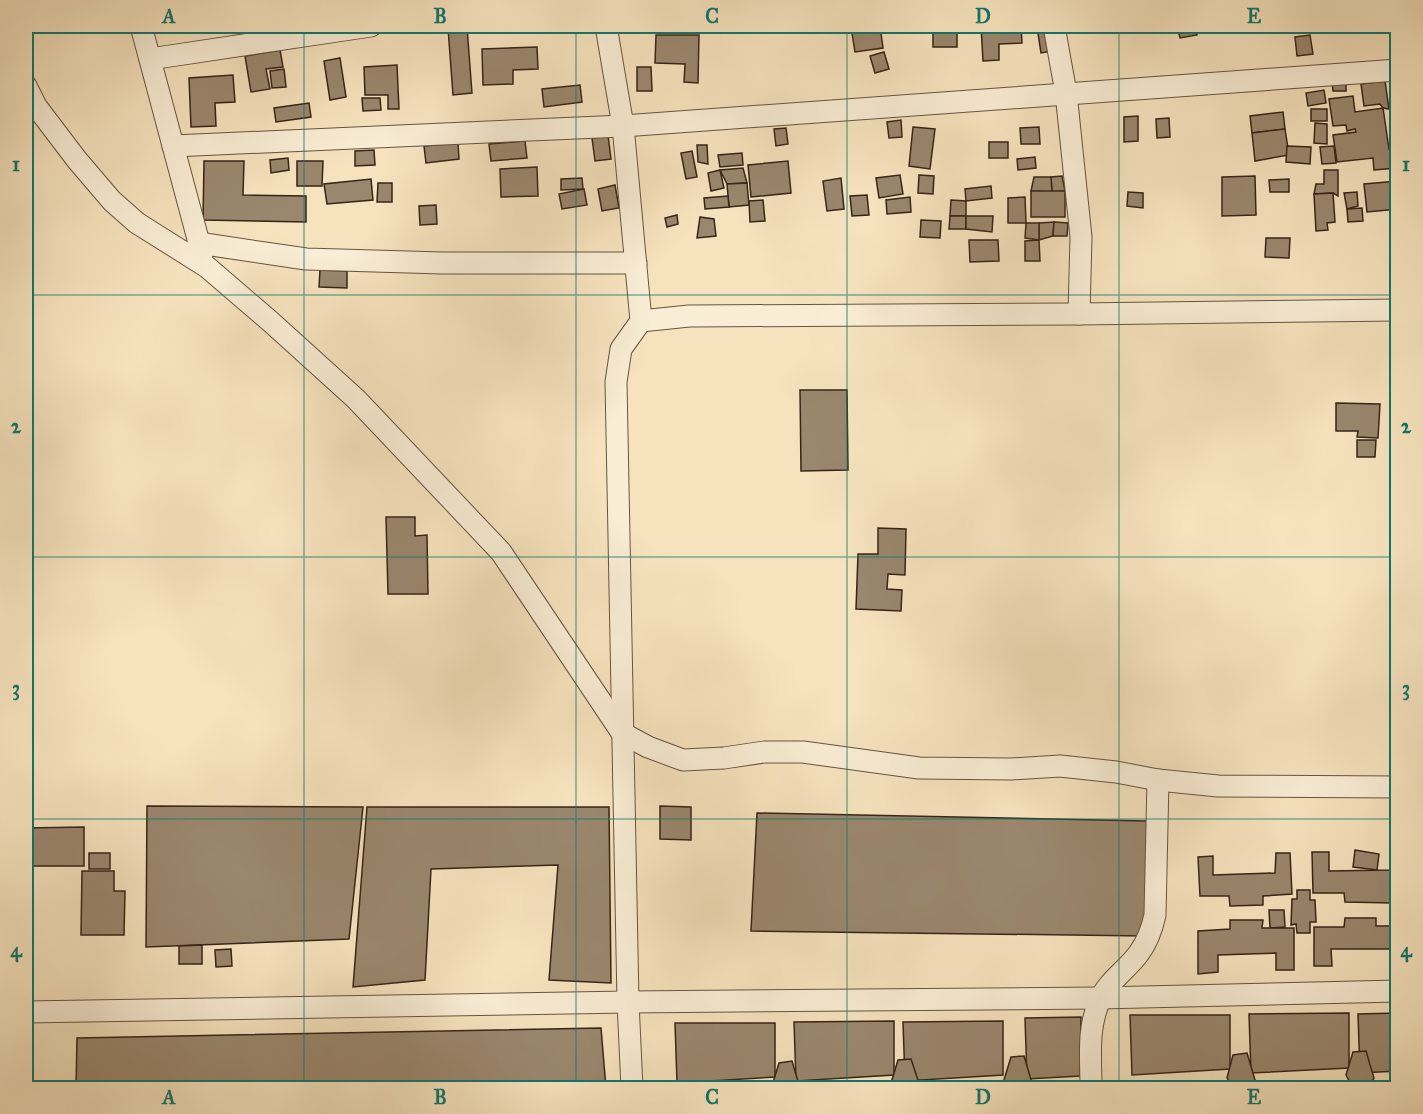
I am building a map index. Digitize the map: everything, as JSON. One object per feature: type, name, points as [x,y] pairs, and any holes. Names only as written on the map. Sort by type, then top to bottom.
[{"type":"street","points":[[141,26],[198,243],[207,267]]},
{"type":"street","points":[[150,59],[371,26]]},
{"type":"street","points":[[606,26],[623,126],[641,321],[621,349],[616,382],[628,1002],[632,1089]]},
{"type":"street","points":[[1054,26],[1066,93],[1081,237],[1079,314]]},
{"type":"street","points":[[173,146],[623,126],[1398,70]]},
{"type":"street","points":[[26,86],[36,106],[112,201],[137,224],[207,267],[271,322],[356,399],[501,552],[622,733],[648,747],[683,760],[724,758],[764,752],[803,752],[918,768],[1011,769],[1060,766],[1218,786],[1398,788]]},
{"type":"street","points":[[198,243],[306,259],[442,263],[636,263]]},
{"type":"street","points":[[641,321],[689,316],[1398,310]]},
{"type":"street","points":[[1090,1089],[1090,1041],[1100,998],[1139,954],[1150,935],[1155,915],[1158,780]]},
{"type":"street","points":[[26,1012],[628,1002],[1100,998],[1398,991]]},
{"type":"building","points":[[880,26],[883,48],[855,52],[851,27]]},
{"type":"building","points":[[933,26],[957,26],[957,47],[933,47]]},
{"type":"building","points":[[981,26],[1021,26],[1022,43],[999,44],[999,60],[983,61]]},
{"type":"building","points":[[1049,26],[1053,51],[1041,53],[1037,27]]},
{"type":"building","points":[[1177,26],[1195,26],[1197,35],[1180,38]]},
{"type":"building","points":[[467,27],[472,93],[453,95],[448,28]]},
{"type":"building","points":[[656,35],[699,35],[698,83],[684,82],[685,64],[655,63]]},
{"type":"building","points":[[1310,35],[1313,54],[1297,56],[1295,37]]},
{"type":"building","points":[[537,47],[538,69],[513,70],[513,84],[483,85],[482,49]]},
{"type":"building","points":[[280,50],[283,67],[266,69],[270,89],[251,92],[245,56]]},
{"type":"building","points":[[884,52],[889,69],[875,73],[870,56]]},
{"type":"building","points":[[340,58],[346,97],[330,100],[324,61]]},
{"type":"building","points":[[397,65],[399,109],[388,109],[388,95],[365,95],[364,67]]},
{"type":"building","points":[[637,67],[651,67],[652,91],[637,91]]},
{"type":"building","points":[[284,69],[286,87],[272,88],[270,71]]},
{"type":"building","points":[[233,75],[235,102],[215,103],[216,126],[191,127],[189,78]]},
{"type":"building","points":[[1346,80],[1346,91],[1333,91],[1332,81]]},
{"type":"building","points":[[1385,81],[1389,109],[1383,108],[1380,104],[1364,106],[1361,84]]},
{"type":"building","points":[[580,85],[582,102],[544,107],[542,89]]},
{"type":"building","points":[[1324,90],[1326,103],[1308,106],[1306,93]]},
{"type":"building","points":[[1353,96],[1355,112],[1383,108],[1389,149],[1394,150],[1397,168],[1374,170],[1373,158],[1337,162],[1333,135],[1356,132],[1355,129],[1347,131],[1346,125],[1333,126],[1329,99]]},
{"type":"building","points":[[362,98],[380,98],[381,110],[363,111]]},
{"type":"building","points":[[309,103],[311,117],[276,122],[274,108]]},
{"type":"building","points":[[1311,109],[1327,109],[1327,121],[1311,121]]},
{"type":"building","points":[[1283,112],[1285,129],[1252,133],[1250,116]]},
{"type":"building","points":[[1138,116],[1138,141],[1124,142],[1124,117]]},
{"type":"building","points":[[1169,118],[1170,137],[1157,138],[1156,119]]},
{"type":"building","points":[[901,120],[902,137],[889,138],[887,122]]},
{"type":"building","points":[[1315,123],[1327,124],[1327,144],[1314,143]]},
{"type":"building","points":[[913,127],[935,129],[930,169],[909,166]]},
{"type":"building","points":[[1039,127],[1040,144],[1021,144],[1020,128]]},
{"type":"building","points":[[786,128],[788,144],[776,146],[774,129]]},
{"type":"building","points":[[1285,129],[1289,155],[1255,161],[1252,133]]},
{"type":"building","points":[[608,135],[611,159],[595,161],[592,138]]},
{"type":"building","points":[[525,141],[527,158],[491,161],[489,144]]},
{"type":"building","points":[[989,142],[1008,142],[1008,158],[989,158]]},
{"type":"building","points":[[458,143],[459,159],[426,163],[424,146]]},
{"type":"building","points":[[697,145],[707,145],[708,164],[698,162]]},
{"type":"building","points":[[1287,146],[1311,147],[1310,164],[1286,162]]},
{"type":"building","points":[[1334,146],[1336,163],[1322,164],[1320,147]]},
{"type":"building","points":[[374,150],[375,165],[355,166],[355,151]]},
{"type":"building","points":[[692,151],[697,177],[686,179],[681,153]]},
{"type":"building","points":[[742,153],[743,165],[720,167],[718,155]]},
{"type":"building","points":[[1035,157],[1036,168],[1018,170],[1017,159]]},
{"type":"building","points":[[288,158],[289,170],[271,173],[270,160]]},
{"type":"building","points":[[204,161],[244,161],[243,195],[306,196],[306,222],[203,220]]},
{"type":"building","points":[[297,161],[323,161],[322,186],[297,186]]},
{"type":"building","points":[[788,161],[791,193],[751,197],[748,165]]},
{"type":"building","points":[[537,167],[538,196],[501,197],[500,169]]},
{"type":"building","points":[[743,168],[747,183],[727,184],[720,170]]},
{"type":"building","points":[[720,170],[724,188],[711,191],[708,173]]},
{"type":"building","points":[[1324,170],[1338,170],[1338,196],[1333,193],[1314,194],[1316,184],[1324,184]]},
{"type":"building","points":[[900,175],[903,194],[879,198],[876,178]]},
{"type":"building","points":[[919,175],[934,176],[933,194],[918,193]]},
{"type":"building","points":[[1062,176],[1065,191],[1052,192],[1051,177]]},
{"type":"building","points":[[1255,176],[1256,215],[1222,216],[1222,177]]},
{"type":"building","points":[[1034,177],[1051,177],[1052,192],[1031,191]]},
{"type":"building","points":[[582,178],[583,189],[561,190],[561,179]]},
{"type":"building","points":[[841,178],[844,209],[827,211],[823,181]]},
{"type":"building","points":[[371,179],[373,200],[327,204],[324,184]]},
{"type":"building","points":[[1289,179],[1289,192],[1270,192],[1269,180]]},
{"type":"building","points":[[1398,181],[1398,209],[1367,212],[1364,184]]},
{"type":"building","points":[[378,183],[392,183],[392,202],[377,202]]},
{"type":"building","points":[[747,183],[749,205],[729,207],[727,184]]},
{"type":"building","points":[[615,185],[619,208],[602,211],[598,189]]},
{"type":"building","points":[[991,186],[992,198],[966,201],[965,189]]},
{"type":"building","points":[[584,189],[587,205],[562,209],[559,194]]},
{"type":"building","points":[[1031,191],[1065,191],[1065,217],[1031,217]]},
{"type":"building","points":[[1128,192],[1143,193],[1143,208],[1127,206]]},
{"type":"building","points":[[1357,192],[1358,206],[1347,209],[1344,193]]},
{"type":"building","points":[[1333,193],[1335,222],[1327,223],[1328,230],[1316,231],[1314,194]]},
{"type":"building","points":[[867,195],[869,215],[852,216],[850,196]]},
{"type":"building","points":[[728,196],[729,207],[705,209],[704,198]]},
{"type":"building","points":[[910,197],[911,212],[887,214],[886,200]]},
{"type":"building","points":[[1025,197],[1026,223],[1008,223],[1008,198]]},
{"type":"building","points":[[763,200],[765,221],[750,222],[749,201]]},
{"type":"building","points":[[951,200],[966,201],[966,216],[950,216]]},
{"type":"building","points":[[436,205],[437,224],[420,225],[419,206]]},
{"type":"building","points":[[1362,208],[1363,221],[1348,222],[1347,209]]},
{"type":"building","points":[[677,215],[678,224],[667,227],[665,218]]},
{"type":"building","points":[[950,216],[966,216],[966,229],[949,229]]},
{"type":"building","points":[[966,216],[993,216],[992,232],[966,229]]},
{"type":"building","points":[[700,217],[714,219],[716,236],[697,238]]},
{"type":"building","points":[[921,220],[941,221],[940,238],[920,237]]},
{"type":"building","points":[[1054,222],[1053,236],[1039,240],[1039,223]]},
{"type":"building","points":[[1054,222],[1068,223],[1067,236],[1053,236]]},
{"type":"building","points":[[1026,223],[1039,223],[1039,240],[1025,238]]},
{"type":"building","points":[[1266,238],[1290,238],[1289,258],[1265,257]]},
{"type":"building","points":[[969,240],[998,240],[999,261],[970,262]]},
{"type":"building","points":[[1039,240],[1040,261],[1025,261],[1025,241]]},
{"type":"building","points":[[320,270],[347,271],[347,288],[319,287]]},
{"type":"building","points":[[800,390],[847,390],[848,470],[801,471]]},
{"type":"building","points":[[1336,403],[1380,404],[1378,438],[1357,437],[1358,431],[1336,431]]},
{"type":"building","points":[[1357,440],[1376,440],[1375,457],[1357,457]]},
{"type":"building","points":[[386,517],[415,517],[415,536],[427,535],[428,594],[388,594]]},
{"type":"building","points":[[878,528],[906,529],[905,575],[888,574],[887,589],[902,590],[901,611],[856,609],[858,554],[878,554]]},
{"type":"building","points":[[147,806],[363,807],[349,939],[146,947]]},
{"type":"building","points":[[660,806],[691,807],[691,840],[660,839]]},
{"type":"building","points":[[367,807],[609,807],[611,983],[549,980],[558,865],[431,869],[425,980],[353,987]]},
{"type":"building","points":[[757,813],[1147,821],[1145,936],[751,931]]},
{"type":"building","points":[[84,827],[84,866],[26,866],[26,828]]},
{"type":"building","points":[[1355,850],[1379,854],[1377,870],[1353,867]]},
{"type":"building","points":[[1390,851],[1398,851],[1398,891],[1393,892],[1393,903],[1345,902],[1344,893],[1313,893],[1312,852],[1329,852],[1329,871],[1390,870]]},
{"type":"building","points":[[89,853],[110,853],[110,869],[89,869]]},
{"type":"building","points":[[1276,853],[1290,853],[1292,894],[1263,896],[1263,905],[1230,906],[1229,896],[1200,896],[1198,857],[1213,856],[1213,875],[1275,873]]},
{"type":"building","points":[[82,871],[114,871],[114,891],[125,891],[124,935],[81,935]]},
{"type":"building","points":[[1297,890],[1310,890],[1310,900],[1315,900],[1316,922],[1310,922],[1310,933],[1297,933],[1296,924],[1291,925],[1292,899],[1297,899]]},
{"type":"building","points":[[1269,910],[1284,910],[1285,927],[1270,928]]},
{"type":"building","points":[[1345,918],[1376,918],[1376,926],[1398,926],[1398,968],[1391,968],[1390,949],[1331,949],[1332,966],[1314,966],[1314,927],[1344,927]]},
{"type":"building","points":[[1230,920],[1263,920],[1262,928],[1294,928],[1294,970],[1276,970],[1276,953],[1218,955],[1218,972],[1198,974],[1198,931],[1230,929]]},
{"type":"building","points":[[202,945],[202,964],[179,964],[179,946]]},
{"type":"building","points":[[231,949],[232,966],[216,967],[215,950]]},
{"type":"building","points":[[1349,1013],[1349,1068],[1251,1073],[1249,1014]]},
{"type":"building","points":[[1398,1013],[1398,1071],[1360,1073],[1358,1014]]},
{"type":"building","points":[[1130,1015],[1230,1015],[1230,1069],[1132,1075]]},
{"type":"building","points":[[1081,1017],[1080,1076],[1027,1079],[1025,1018]]},
{"type":"building","points":[[894,1021],[894,1075],[796,1081],[794,1022]]},
{"type":"building","points":[[1003,1021],[1003,1075],[905,1081],[903,1022]]},
{"type":"building","points":[[675,1023],[775,1023],[775,1077],[677,1083]]},
{"type":"building","points":[[601,1028],[606,1088],[76,1088],[77,1038]]},
{"type":"building","points":[[1366,1051],[1374,1078],[1367,1088],[1353,1088],[1346,1075],[1353,1052]]},
{"type":"building","points":[[1247,1053],[1255,1080],[1250,1088],[1233,1088],[1227,1078],[1233,1055]]},
{"type":"building","points":[[1024,1056],[1032,1083],[1029,1088],[1008,1088],[1004,1080],[1011,1057]]},
{"type":"building","points":[[911,1059],[920,1086],[918,1088],[894,1088],[891,1083],[898,1060]]},
{"type":"building","points":[[792,1061],[800,1088],[774,1088],[772,1086],[779,1063]]},
{"type":"building","points":[[1076,1082],[1076,1088],[1030,1088],[1030,1087]]},
{"type":"building","points":[[1167,1083],[1203,1084],[1203,1088],[1166,1088]]},
{"type":"building","points":[[1284,1083],[1320,1083],[1320,1088],[1283,1088]]},
{"type":"building","points":[[946,1086],[982,1086],[982,1088],[945,1088]]},
{"type":"building","points":[[1367,1086],[1398,1087],[1398,1088],[1367,1088]]}]
